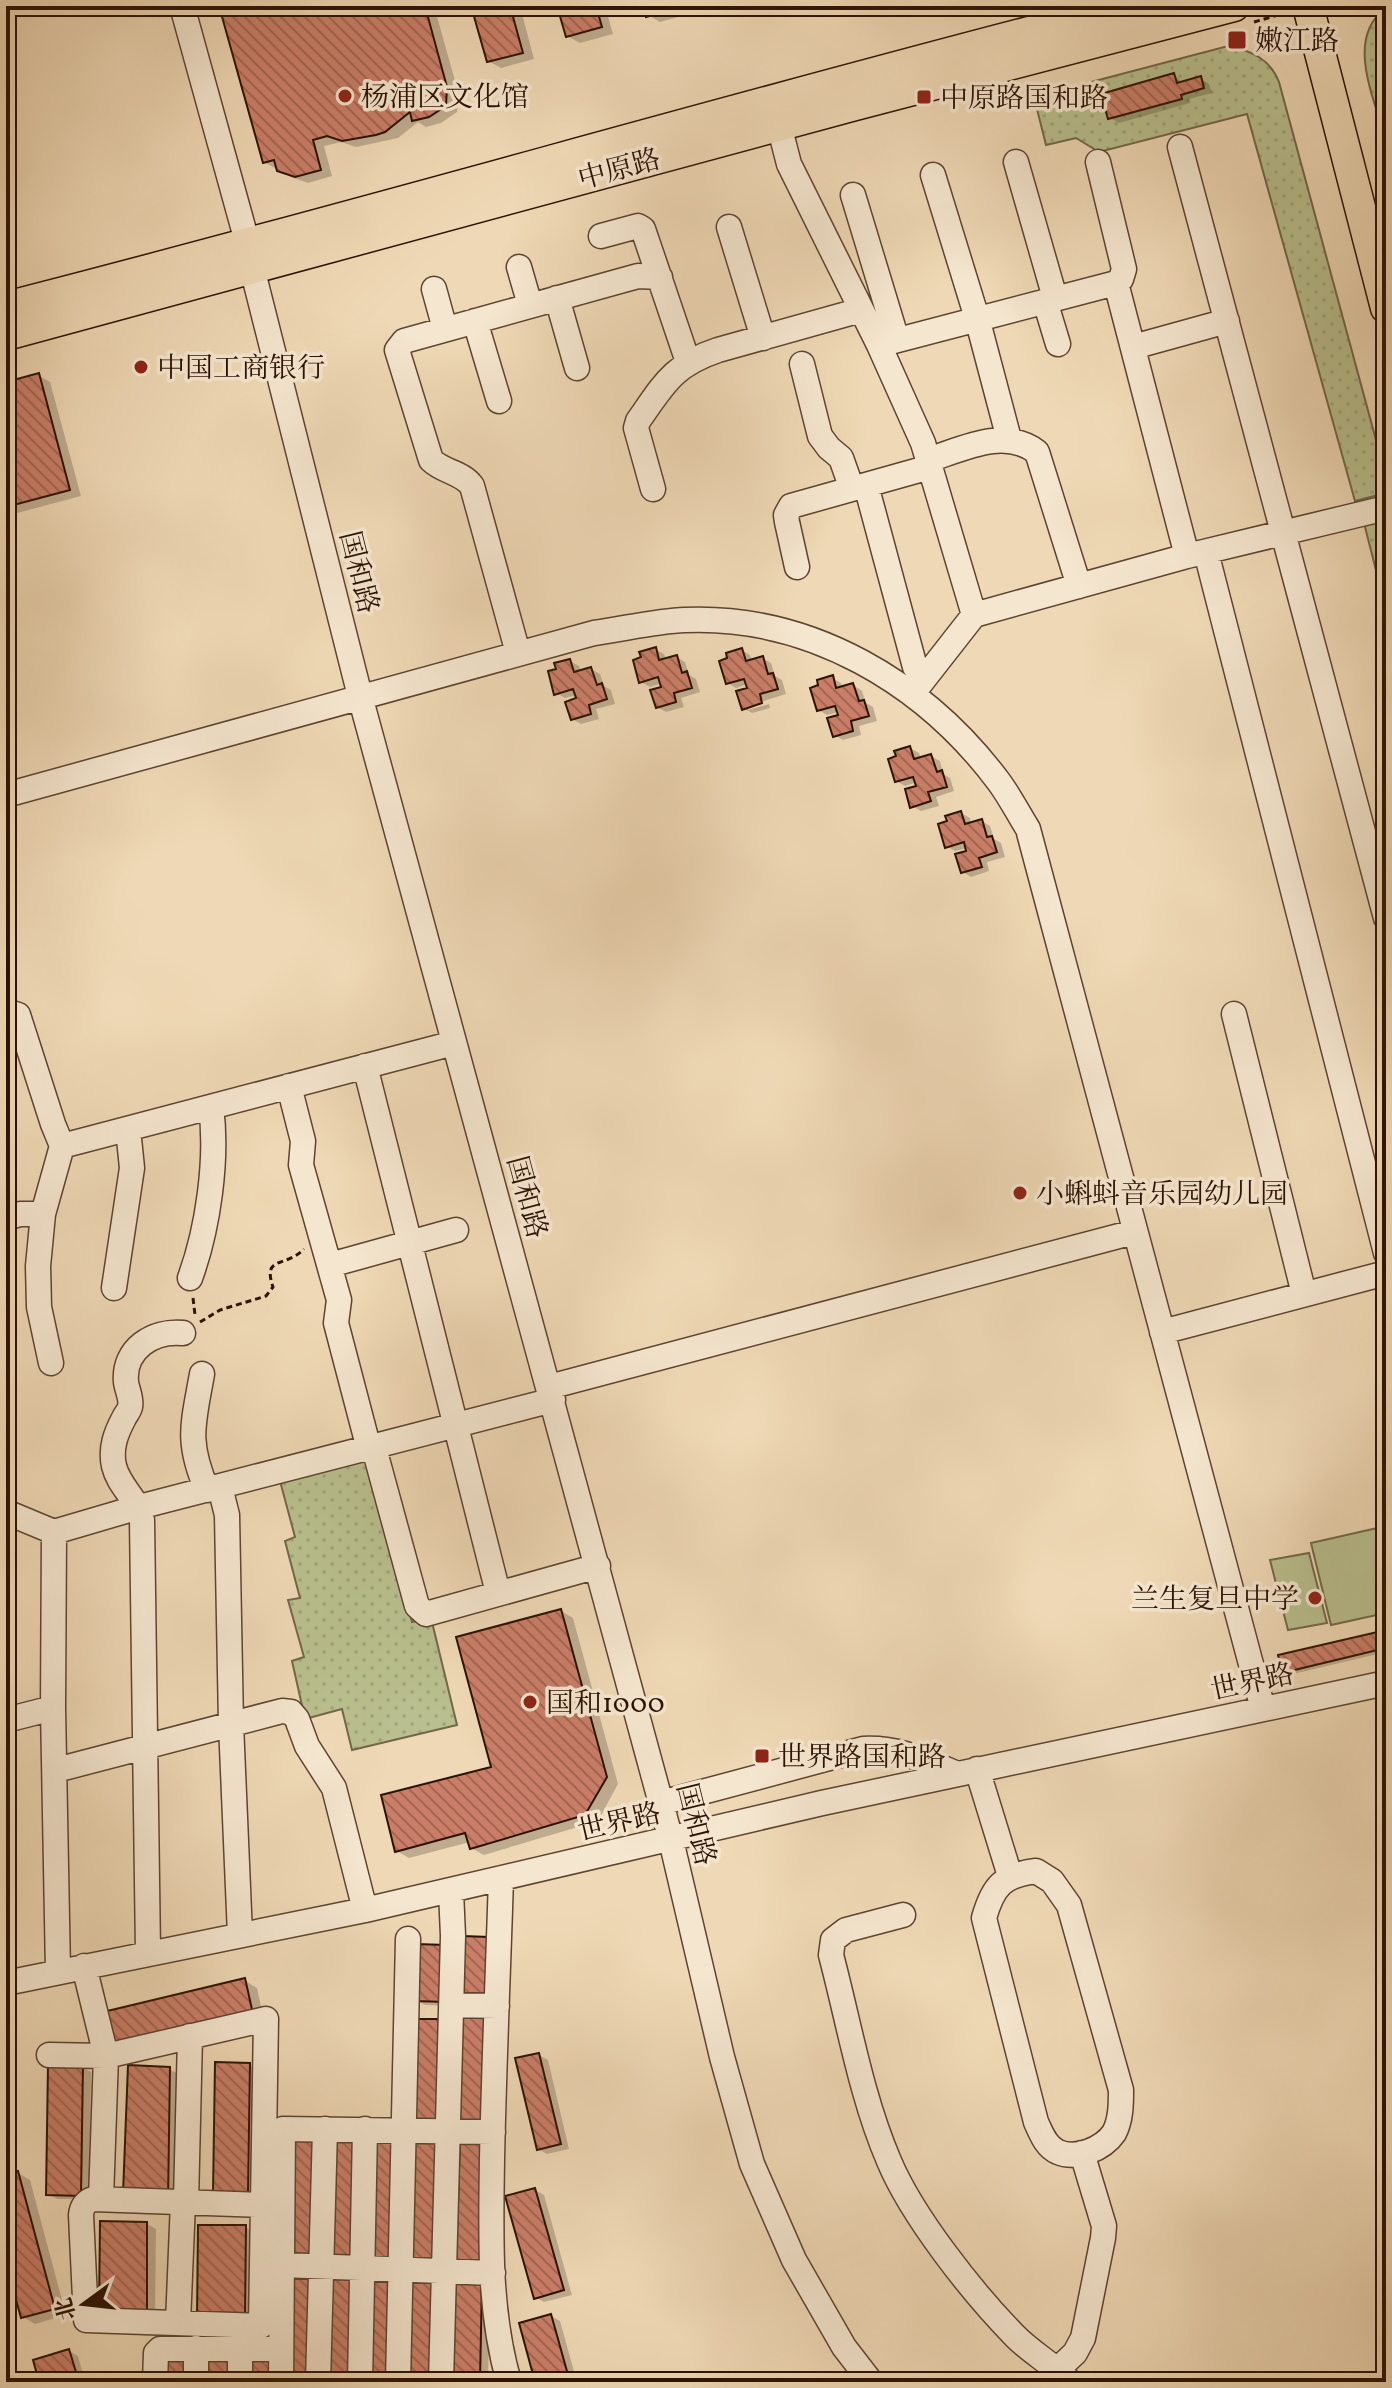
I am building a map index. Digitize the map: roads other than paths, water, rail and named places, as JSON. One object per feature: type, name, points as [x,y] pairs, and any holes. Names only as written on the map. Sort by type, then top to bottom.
[{"type":"main road","name":"中原路","points":[[6,335],[764,100],[1130,6]]},
{"type":"main road","name":"中原路","points":[[6,307],[250,257],[779,125],[1234,6]]},
{"type":"main road","points":[[1308,6],[1386,308]]},
{"type":"street","name":"国和路","points":[[182,6],[250,257],[360,696],[671,1840],[722,2057],[752,2164],[794,2260],[844,2347],[871,2382]]},
{"type":"street","points":[[779,125],[789,164],[861,310],[888,342]]},
{"type":"street","points":[[1180,147],[1386,918]]},
{"type":"street","points":[[1016,162],[1058,344]]},
{"type":"street","points":[[888,342],[1116,283],[1121,279],[1124,269],[1098,162]]},
{"type":"street","points":[[933,175],[977,318],[1009,439]]},
{"type":"street","points":[[853,195],[888,342],[929,464],[974,615]]},
{"type":"street","points":[[601,236],[638,226],[643,229],[688,362]]},
{"type":"street","points":[[729,227],[763,338]]},
{"type":"street","points":[[519,267],[530,305]]},
{"type":"street","points":[[518,653],[472,486],[431,460],[397,350],[404,341],[530,305],[638,276],[660,277]]},
{"type":"street","points":[[1116,283],[1197,554],[1386,1253]]},
{"type":"street","points":[[434,289],[445,329]]},
{"type":"street","points":[[557,298],[577,368]]},
{"type":"street","points":[[653,489],[636,428],[671,376],[688,362],[709,353],[861,310]]},
{"type":"street","points":[[475,321],[499,401]]},
{"type":"street","points":[[1133,347],[1227,321]]},
{"type":"street","points":[[802,364],[820,436],[841,458],[859,487],[915,667],[918,687]]},
{"type":"street","points":[[797,567],[787,522],[788,510],[795,504],[859,487],[994,440],[1009,439],[1030,447],[1039,456],[1079,586]]},
{"type":"street","points":[[918,687],[974,615],[1197,554],[1386,508]]},
{"type":"street","points":[[6,795],[594,633],[685,620],[757,624],[810,637],[918,687],[999,783],[1028,829],[1263,1709]]},
{"type":"street","points":[[6,1011],[18,1015],[62,1146],[43,1214],[38,1266],[39,1307],[51,1363]]},
{"type":"street","points":[[1234,1014],[1304,1294]]},
{"type":"street","points":[[62,1146],[454,1043]]},
{"type":"street","points":[[365,1066],[498,1593]]},
{"type":"street","points":[[289,1086],[303,1141],[301,1165],[339,1300],[336,1323],[417,1606],[426,1614],[598,1566]]},
{"type":"street","points":[[190,1278],[197,1260],[213,1165],[211,1107]]},
{"type":"street","points":[[114,1288],[132,1168],[128,1129]]},
{"type":"street","points":[[6,1218],[20,1214],[43,1214]]},
{"type":"street","points":[[330,1265],[456,1230]]},
{"type":"street","points":[[6,1512],[54,1532],[454,1426],[551,1394],[1134,1232]]},
{"type":"street","points":[[1162,1332],[1386,1273]]},
{"type":"street","points":[[148,1953],[143,1562],[139,1507],[119,1480],[112,1446],[130,1408],[127,1367],[141,1344],[152,1336],[183,1333]]},
{"type":"street","points":[[202,1374],[192,1449],[227,1515],[231,1724],[240,1935]]},
{"type":"street","points":[[54,1532],[53,1708],[58,1972]]},
{"type":"street","name":"世界路","points":[[6,1983],[365,1910],[966,1771],[1386,1683]]},
{"type":"street","points":[[6,1720],[53,1708]]},
{"type":"street","points":[[56,1770],[282,1711],[291,1712],[297,1719],[307,1746],[334,1788],[365,1910]]},
{"type":"street","points":[[661,1803],[863,1749],[884,1748],[966,1771],[1010,1876]]},
{"type":"street","points":[[1036,1871],[1052,1881],[1069,1905],[1118,2075],[1120,2118],[1113,2135],[1094,2150],[1073,2156],[1056,2152],[1043,2138],[1036,2122],[984,1918],[997,1888],[1010,1876],[1036,1871]]},
{"type":"street","points":[[501,1879],[493,2132],[493,2273],[500,2349],[509,2382]]},
{"type":"street","points":[[441,2382],[453,1936],[451,1891]]},
{"type":"street","points":[[903,1915],[846,1930],[833,1940],[831,1955],[872,2117],[889,2163],[922,2220],[975,2291],[1016,2337],[1064,2376],[1083,2338],[1104,2226],[1082,2153]]},
{"type":"street","points":[[398,2382],[408,1939]]},
{"type":"street","points":[[84,1966],[106,2056],[101,2199]]},
{"type":"street","points":[[407,2010],[497,2006]]},
{"type":"street","points":[[49,2055],[106,2056],[266,2019],[263,2205],[261,2326],[86,2320],[82,2207],[87,2201],[263,2205]]},
{"type":"street","points":[[178,2323],[190,2036]]},
{"type":"street","points":[[281,2382],[283,2129],[493,2132]]},
{"type":"street","points":[[318,2382],[325,2129]]},
{"type":"street","points":[[360,2382],[365,2129]]},
{"type":"street","points":[[282,2265],[493,2273]]},
{"type":"street","points":[[196,2348],[196,2382]]},
{"type":"street","points":[[155,2382],[156,2353],[160,2349],[281,2349]]},
{"type":"street","points":[[240,2349],[240,2382]]},
{"type":"place","name":"嫩江路","points":[[1237,40]]},
{"type":"place","name":"杨浦区文化馆","points":[[345,96]]},
{"type":"place","name":"中原路国和路","points":[[924,97]]},
{"type":"place","name":"中国工商银行","points":[[141,367]]},
{"type":"place","name":"小蝌蚪音乐园幼儿园","points":[[1020,1193]]},
{"type":"place","name":"兰生复旦中学","points":[[1315,1598]]},
{"type":"place","name":"国和1000","points":[[530,1702]]},
{"type":"place","name":"世界路国和路","points":[[762,1756]]}]
